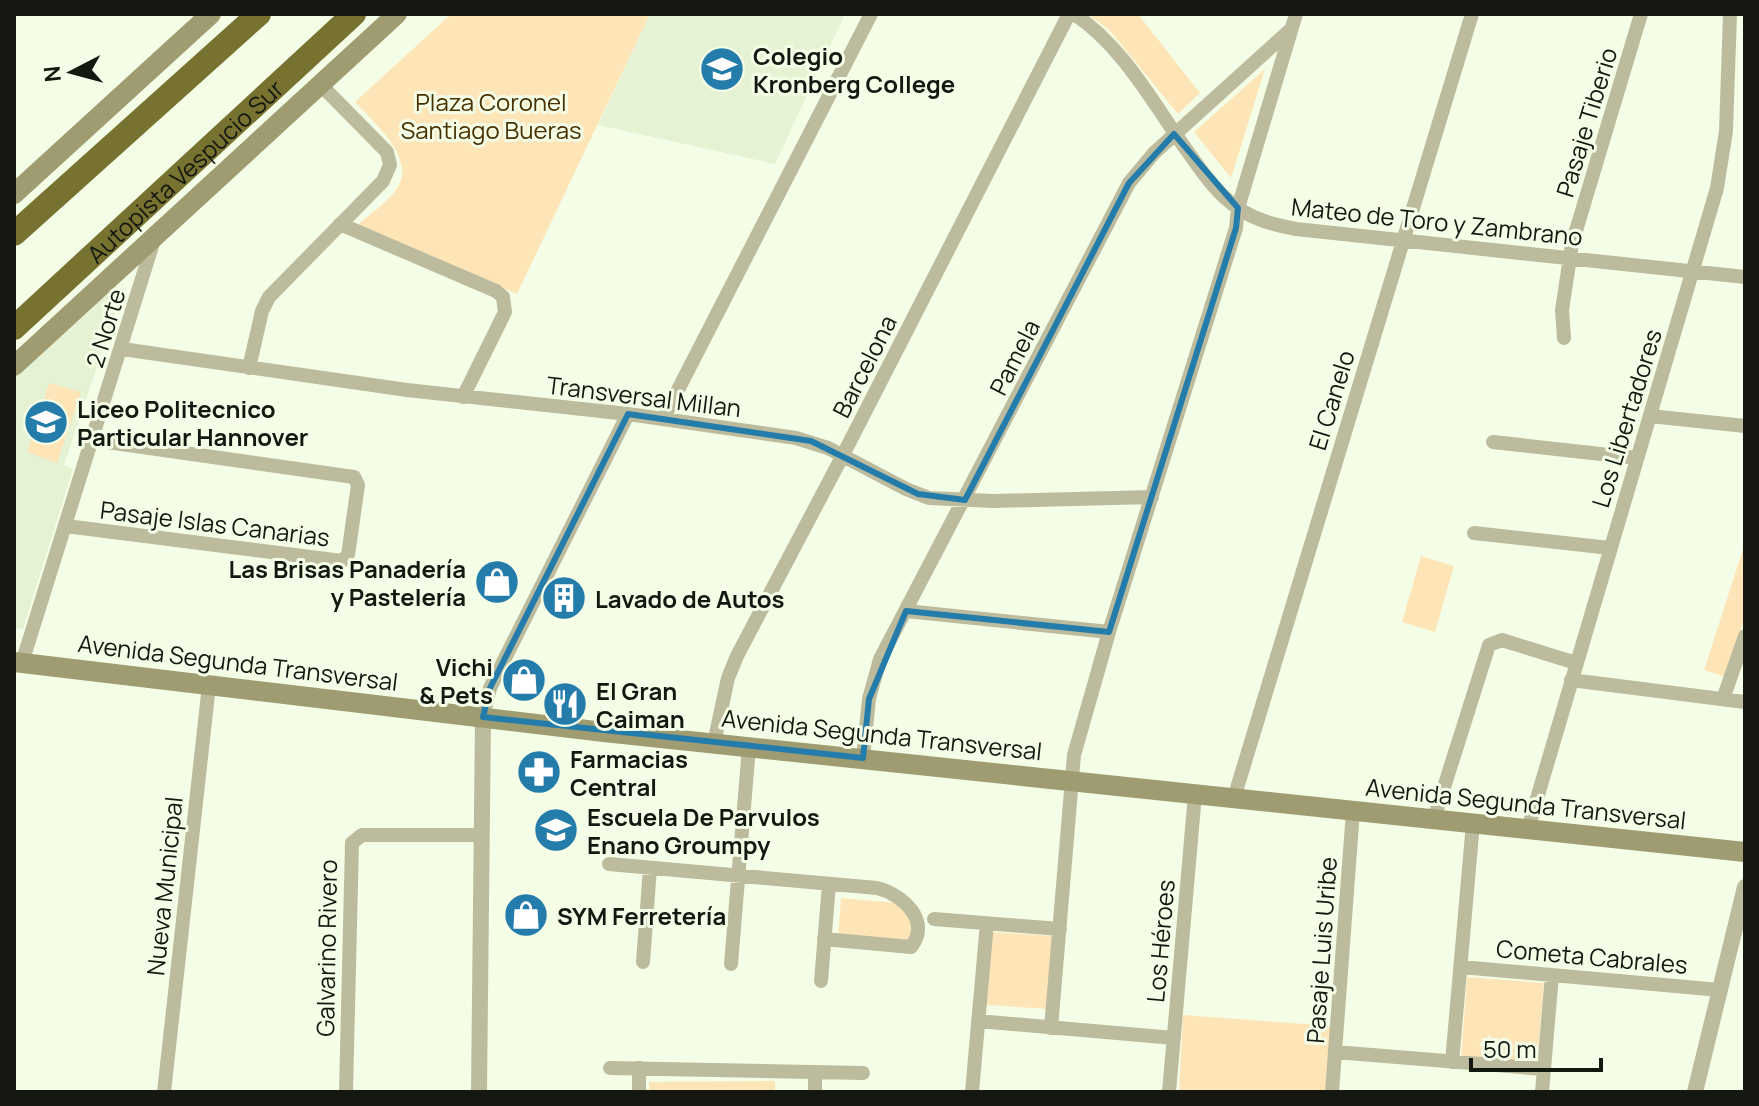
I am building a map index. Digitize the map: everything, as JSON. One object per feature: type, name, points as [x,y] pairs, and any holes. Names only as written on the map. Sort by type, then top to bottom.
[{"type":"highway","points":[[14,234],[259,14]]},
{"type":"highway","name":"Autopista Vespucio Sur","points":[[14,328],[354,14]]},
{"type":"main road","points":[[14,194],[211,14]]},
{"type":"main road","points":[[14,366],[397,14]]},
{"type":"main road","name":"Avenida Segunda Transversal","points":[[18,663],[749,747],[1745,852]]},
{"type":"street","points":[[663,419],[871,14]]},
{"type":"street","name":"Mateo de Toro y Zambrano","points":[[1072,14],[1096,31],[1119,55],[1215,189],[1254,217],[1281,226],[1745,277]]},
{"type":"street","name":"Barcelona","points":[[714,743],[723,697],[737,656],[1072,14]]},
{"type":"street","name":"Pamela","points":[[1051,1028],[1074,755],[1109,632],[1236,228],[1238,208],[1296,14]]},
{"type":"street","name":"El Canelo","points":[[1234,798],[1472,14]]},
{"type":"street","name":"Pasaje Tiberio","points":[[1564,338],[1562,310],[1569,258],[1641,14]]},
{"type":"street","name":"Los Libertadores","points":[[1528,829],[1717,188],[1727,118],[1727,15]]},
{"type":"street","name":"Pamela","points":[[863,758],[873,679],[1129,183],[1145,162],[1174,134],[1291,29]]},
{"type":"street","points":[[249,368],[262,311],[269,297],[387,177],[389,158],[382,147],[320,84]]},
{"type":"street","points":[[340,224],[496,291],[503,297],[506,307],[503,316],[463,397]]},
{"type":"street","name":"2 Norte","points":[[18,663],[66,526],[156,235]]},
{"type":"street","name":"Transversal Millan","points":[[122,349],[463,397],[628,414],[796,438],[843,455],[929,498],[1152,497]]},
{"type":"street","points":[[479,1092],[483,717],[490,688],[628,414]]},
{"type":"street","points":[[1650,416],[1745,426]]},
{"type":"street","name":"Pasaje Islas Canarias","points":[[66,526],[342,561],[348,557],[358,485],[354,477],[93,440]]},
{"type":"street","points":[[1493,442],[1637,458]]},
{"type":"street","points":[[1474,533],[1610,548]]},
{"type":"street","points":[[906,611],[1109,632]]},
{"type":"street","points":[[1723,699],[1745,636]]},
{"type":"street","points":[[1434,819],[1489,645],[1502,640],[1576,663]]},
{"type":"street","points":[[1571,680],[1745,702]]},
{"type":"street","name":"Nueva Municipal","points":[[164,1092],[209,685]]},
{"type":"street","points":[[731,964],[749,747]]},
{"type":"street","name":"Los Héroes","points":[[1169,1092],[1195,794]]},
{"type":"street","name":"Pasaje Luis Uribe","points":[[1332,1092],[1353,811]]},
{"type":"street","points":[[1452,1062],[1473,823]]},
{"type":"street","name":"Galvarino Rivero","points":[[346,1092],[352,843],[362,835],[482,835]]},
{"type":"street","points":[[609,864],[888,891],[915,913],[919,921],[915,943],[911,947],[824,939]]},
{"type":"street","points":[[643,962],[650,868]]},
{"type":"street","points":[[821,981],[829,884]]},
{"type":"street","points":[[1695,1092],[1745,887]]},
{"type":"street","points":[[934,919],[1060,929]]},
{"type":"street","points":[[972,1092],[987,923]]},
{"type":"street","name":"Cometa Cabrales","points":[[1461,967],[1720,990]]},
{"type":"street","points":[[1542,1092],[1552,975]]},
{"type":"street","points":[[978,1021],[1174,1038]]},
{"type":"street","points":[[1335,1052],[1544,1069]]},
{"type":"street","points":[[610,1068],[863,1073]]},
{"type":"street","points":[[639,1068],[639,1092]]},
{"type":"street","points":[[815,1072],[815,1092]]},
{"type":"highlighted area","points":[[1174,134],[1238,208],[1236,228],[1109,632],[906,611],[869,699],[863,758],[483,717],[490,688],[628,414],[811,441],[918,494],[965,500],[1129,183]]},
{"type":"shaded area","name":"Colegio Kronberg College","points":[[650,14],[845,14],[775,164],[598,125]]},
{"type":"shaded area","name":"Liceo Politecnico Particular Hannover","points":[[115,286],[122,292],[64,465],[73,469],[23,629],[14,628],[14,378]]},
{"type":"green space","name":"Plaza Coronel Santiago Bueras","points":[[451,14],[650,14],[517,294],[355,227],[388,199],[402,177],[397,153],[390,141],[355,102]]},
{"type":"green space","points":[[1088,14],[1138,14],[1200,93],[1178,114],[1110,31]]},
{"type":"green space","points":[[1265,69],[1231,178],[1194,132]]},
{"type":"green space","points":[[49,383],[81,392],[57,463],[27,452]]},
{"type":"green space","points":[[1745,543],[1745,617],[1726,677],[1704,670]]},
{"type":"green space","points":[[1421,556],[1454,566],[1435,632],[1402,622]]},
{"type":"green space","points":[[841,898],[897,903],[913,920],[912,942],[838,937]]},
{"type":"green space","points":[[992,932],[1053,936],[1048,1009],[987,1005]]},
{"type":"green space","points":[[1467,977],[1544,983],[1537,1064],[1461,1058]]},
{"type":"green space","points":[[1183,1015],[1333,1026],[1325,1092],[1179,1092]]},
{"type":"green space","points":[[775,1081],[775,1092],[649,1092],[649,1082]]},
{"type":"place","name":"Colegio Kronberg College","points":[[722,69]]},
{"type":"place","name":"Liceo Politecnico Particular Hannover","points":[[46,422]]},
{"type":"place","name":"Las Brisas Panadería y Pastelería","points":[[497,582]]},
{"type":"place","name":"Lavado de Autos","points":[[564,598]]},
{"type":"place","name":"Vichi & Pets","points":[[524,680]]},
{"type":"place","name":"El Gran Caiman","points":[[565,704]]},
{"type":"place","name":"Farmacias Central","points":[[539,772]]},
{"type":"place","name":"Escuela De Parvulos Enano Groumpy","points":[[556,830]]},
{"type":"place","name":"SYM Ferretería","points":[[526,915]]}]
